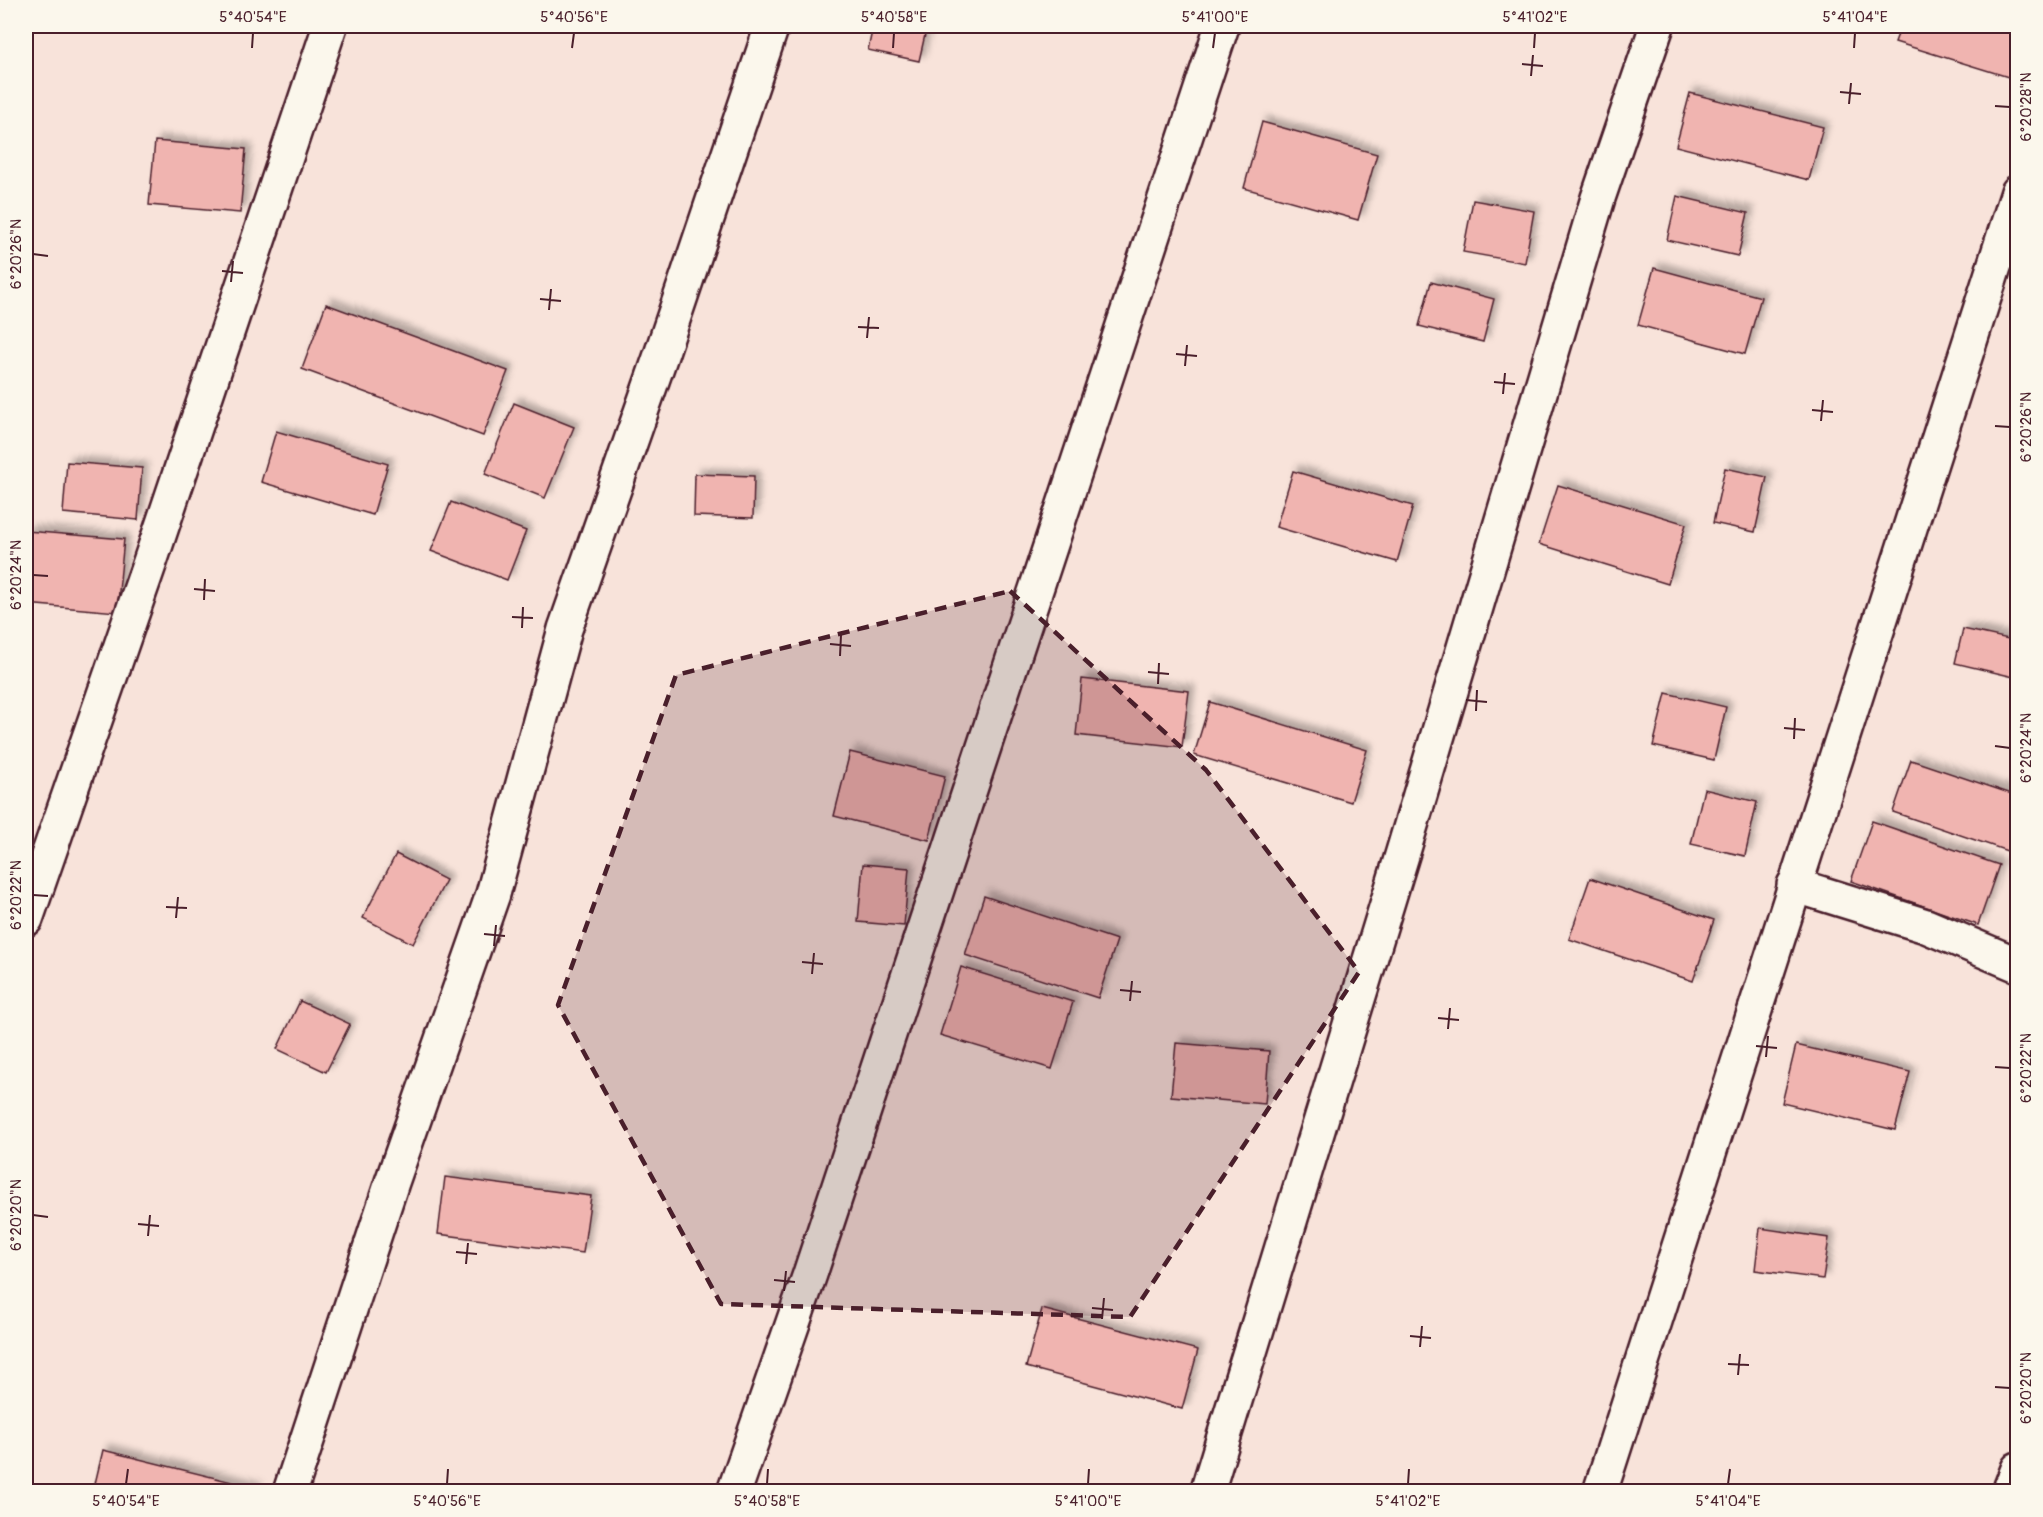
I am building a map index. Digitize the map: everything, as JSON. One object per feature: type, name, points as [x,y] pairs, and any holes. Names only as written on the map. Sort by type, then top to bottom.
[{"type":"street","points":[[26,919],[158,540],[330,26]]},
{"type":"street","points":[[290,1491],[392,1182],[493,894],[565,629],[661,355],[772,26]]},
{"type":"street","points":[[735,1491],[810,1274],[1222,26]]},
{"type":"street","points":[[1207,1491],[1406,840],[1598,198],[1657,26]]},
{"type":"street","points":[[1600,1491],[2018,192]]},
{"type":"street","points":[[1794,885],[1926,926],[2018,965]]},
{"type":"street","points":[[2009,1491],[2018,1469]]},
{"type":"highlighted area","points":[[1010,591],[1206,770],[1359,972],[1130,1317],[721,1304],[558,1005],[676,675]]},
{"type":"building","points":[[873,26],[927,26],[919,61],[868,50]]},
{"type":"building","points":[[1901,26],[2018,26],[2018,80],[1895,42]]},
{"type":"building","points":[[1690,93],[1823,127],[1809,180],[1676,146]]},
{"type":"building","points":[[1262,122],[1377,154],[1358,220],[1244,188]]},
{"type":"building","points":[[155,141],[246,149],[240,213],[149,205]]},
{"type":"building","points":[[1677,196],[1748,213],[1738,256],[1667,240]]},
{"type":"building","points":[[1473,200],[1534,211],[1525,263],[1463,252]]},
{"type":"building","points":[[1654,268],[1761,297],[1745,354],[1638,325]]},
{"type":"building","points":[[1431,282],[1494,299],[1483,342],[1419,326]]},
{"type":"building","points":[[326,304],[508,371],[483,436],[302,369]]},
{"type":"building","points":[[514,403],[574,427],[545,498],[485,474]]},
{"type":"building","points":[[276,431],[388,464],[373,515],[261,482]]},
{"type":"building","points":[[67,462],[142,468],[138,520],[63,513]]},
{"type":"building","points":[[1725,468],[1767,477],[1755,532],[1713,523]]},
{"type":"building","points":[[1293,471],[1413,506],[1397,562],[1276,527]]},
{"type":"building","points":[[695,474],[754,476],[753,518],[694,516]]},
{"type":"building","points":[[1558,485],[1686,524],[1668,584],[1539,544]]},
{"type":"building","points":[[451,502],[526,531],[507,580],[431,551]]},
{"type":"building","points":[[26,531],[124,539],[117,612],[26,604]]},
{"type":"building","points":[[1963,629],[2018,641],[2018,678],[1955,663]]},
{"type":"building","points":[[1082,679],[1189,691],[1182,747],[1076,735]]},
{"type":"building","points":[[1666,693],[1726,707],[1714,760],[1653,746]]},
{"type":"building","points":[[1210,702],[1367,750],[1351,802],[1194,755]]},
{"type":"building","points":[[850,752],[945,776],[929,840],[834,816]]},
{"type":"building","points":[[1911,760],[2018,796],[2016,854],[1893,812]]},
{"type":"building","points":[[1704,789],[1757,802],[1745,856],[1691,844]]},
{"type":"building","points":[[1872,821],[1999,865],[1978,925],[1851,881]]},
{"type":"building","points":[[396,854],[446,880],[413,944],[363,918]]},
{"type":"building","points":[[863,864],[909,868],[904,926],[858,922]]},
{"type":"building","points":[[1590,878],[1714,920],[1693,981],[1569,939]]},
{"type":"building","points":[[984,896],[1117,940],[1098,998],[965,955]]},
{"type":"building","points":[[961,967],[1073,1002],[1052,1069],[940,1035]]},
{"type":"building","points":[[300,1001],[350,1024],[326,1072],[277,1049]]},
{"type":"building","points":[[1176,1043],[1269,1051],[1265,1104],[1171,1096]]},
{"type":"building","points":[[1796,1045],[1910,1072],[1895,1130],[1782,1103]]},
{"type":"building","points":[[445,1177],[591,1196],[583,1253],[438,1234]]},
{"type":"building","points":[[1760,1228],[1829,1238],[1823,1279],[1755,1270]]},
{"type":"building","points":[[1042,1309],[1198,1350],[1182,1409],[1026,1367]]},
{"type":"building","points":[[103,1450],[256,1488],[255,1492],[93,1492]]}]
